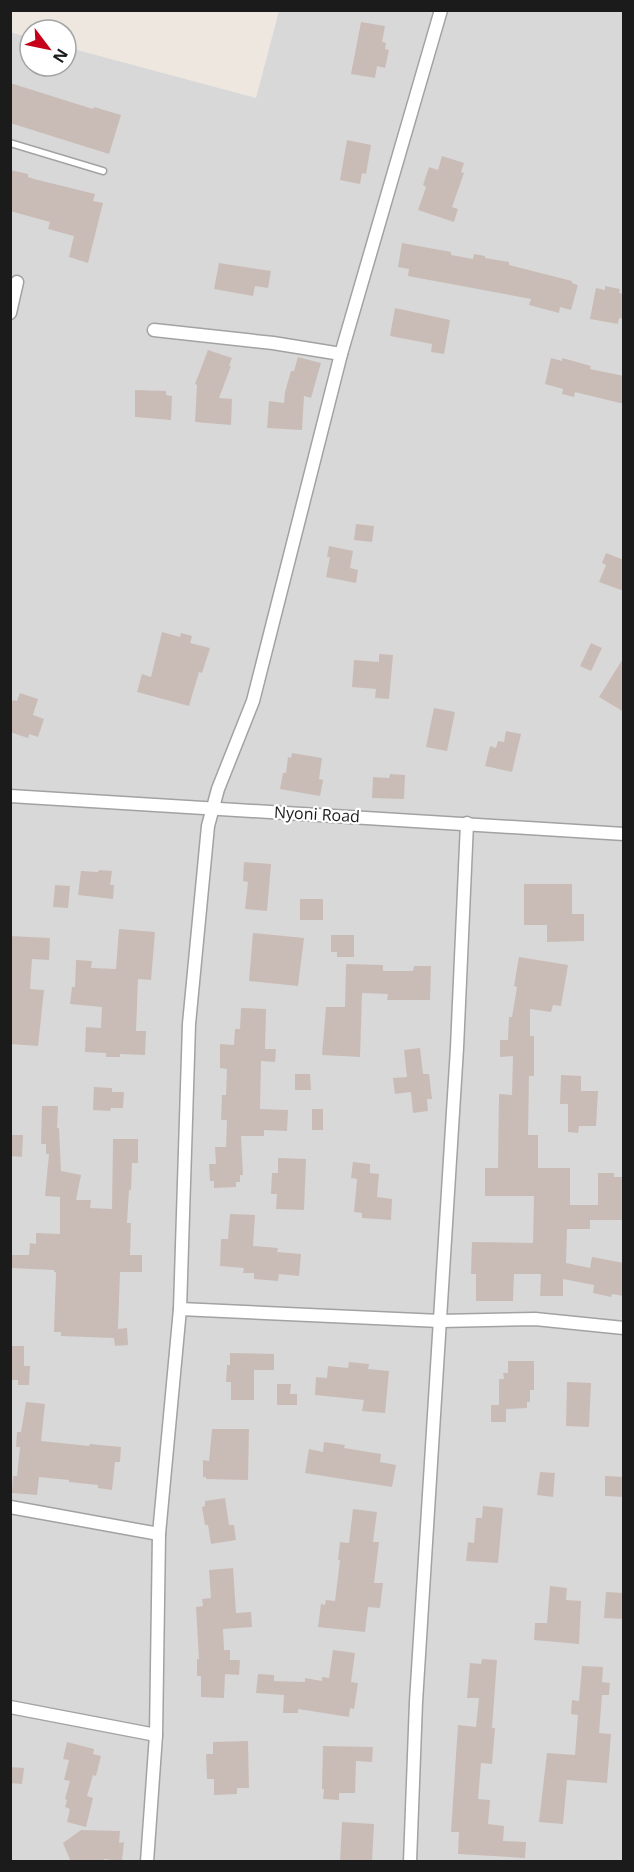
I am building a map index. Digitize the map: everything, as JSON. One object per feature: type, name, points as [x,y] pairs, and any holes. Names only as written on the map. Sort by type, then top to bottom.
[{"type":"street","points":[[147,1862],[156,1735],[159,1534],[180,1309],[189,1024],[208,826],[253,701],[341,354],[441,10]]},
{"type":"street","points":[[10,313],[17,282]]},
{"type":"street","points":[[154,330],[273,343],[341,354]]},
{"type":"street","name":"Nyoni Road","points":[[10,796],[624,834]]},
{"type":"street","points":[[410,1862],[416,1702],[457,1048],[467,823]]},
{"type":"street","points":[[180,1309],[440,1321],[536,1319],[624,1328]]},
{"type":"street","points":[[10,1507],[159,1534]]},
{"type":"street","points":[[10,1707],[156,1735]]},
{"type":"lane","points":[[10,143],[104,171]]},
{"type":"shaded area","points":[[279,11],[623,11],[623,1861],[11,1861],[10,32],[18,34],[18,78],[78,78],[78,50],[256,98]]},
{"type":"building","points":[[361,22],[385,26],[382,42],[386,43],[385,49],[389,50],[385,68],[377,66],[375,78],[351,74]]},
{"type":"building","points":[[10,83],[93,109],[94,107],[121,115],[109,154],[10,123]]},
{"type":"building","points":[[347,140],[371,145],[366,174],[362,173],[360,184],[340,180]]},
{"type":"building","points":[[442,156],[464,163],[461,172],[464,173],[452,207],[458,209],[454,222],[418,210],[426,187],[423,185],[429,167],[438,170]]},
{"type":"building","points":[[10,170],[28,174],[28,177],[34,179],[95,194],[93,201],[103,203],[88,263],[69,257],[74,236],[48,229],[50,222],[10,211]]},
{"type":"building","points":[[402,243],[451,252],[451,255],[473,259],[474,254],[485,256],[485,258],[509,262],[509,265],[572,281],[578,285],[571,310],[560,307],[559,313],[529,305],[531,299],[408,276],[409,269],[398,267]]},
{"type":"building","points":[[219,263],[271,271],[268,288],[255,286],[253,296],[214,289]]},
{"type":"building","points":[[605,286],[620,289],[619,293],[624,294],[624,319],[619,318],[618,324],[590,319],[596,288],[605,290]]},
{"type":"building","points":[[395,308],[450,320],[444,354],[431,352],[432,344],[390,336]]},
{"type":"building","points":[[208,350],[232,358],[219,398],[232,399],[231,425],[195,422],[197,385],[195,384]]},
{"type":"building","points":[[298,357],[321,363],[311,398],[304,396],[302,430],[267,428],[269,401],[284,403],[291,371],[294,371]]},
{"type":"building","points":[[551,358],[562,361],[562,358],[591,366],[590,369],[624,376],[624,404],[575,392],[574,397],[562,394],[563,389],[545,384]]},
{"type":"building","points":[[135,390],[166,391],[166,395],[172,396],[171,420],[135,417]]},
{"type":"building","points":[[356,524],[374,526],[372,542],[354,540]]},
{"type":"building","points":[[329,546],[353,551],[350,568],[358,570],[356,583],[326,577],[330,557],[327,557]]},
{"type":"building","points":[[606,553],[624,560],[624,591],[599,582],[606,565],[602,563]]},
{"type":"building","points":[[162,632],[180,637],[181,633],[192,636],[190,643],[210,648],[202,673],[199,672],[189,706],[137,692],[142,674],[151,677]]},
{"type":"building","points":[[591,643],[602,648],[591,671],[580,666]]},
{"type":"building","points":[[379,654],[393,655],[389,699],[375,698],[376,689],[352,687],[354,660],[379,662]]},
{"type":"building","points":[[624,657],[624,712],[599,697]]},
{"type":"building","points":[[20,693],[38,699],[33,715],[44,719],[38,737],[29,734],[28,738],[10,732],[10,708],[13,700],[17,701]]},
{"type":"building","points":[[434,708],[455,712],[447,751],[426,747]]},
{"type":"building","points":[[506,731],[521,734],[512,772],[485,766],[490,746],[496,748],[498,741],[504,742]]},
{"type":"building","points":[[292,753],[322,758],[319,779],[323,780],[320,796],[280,789],[283,773],[286,773],[288,757],[291,758]]},
{"type":"building","points":[[390,774],[405,775],[404,799],[372,798],[373,777],[389,778]]},
{"type":"building","points":[[244,862],[271,864],[267,911],[245,909],[248,882],[243,881]]},
{"type":"building","points":[[99,870],[112,871],[110,885],[114,885],[113,899],[78,895],[81,871],[98,872]]},
{"type":"building","points":[[524,884],[572,884],[572,914],[584,914],[584,941],[547,942],[547,925],[524,925]]},
{"type":"building","points":[[55,885],[70,886],[68,908],[53,907]]},
{"type":"building","points":[[300,899],[323,899],[323,920],[300,920]]},
{"type":"building","points":[[119,929],[155,932],[151,980],[138,979],[136,1031],[146,1031],[145,1055],[120,1054],[120,1057],[106,1057],[106,1053],[85,1052],[86,1027],[101,1028],[102,1007],[70,1004],[72,987],[75,987],[76,960],[92,961],[91,968],[116,969]]},
{"type":"building","points":[[253,933],[304,938],[298,986],[249,981]]},
{"type":"building","points":[[331,935],[354,935],[354,957],[337,957],[337,952],[331,952]]},
{"type":"building","points":[[10,936],[50,938],[49,960],[32,959],[30,989],[44,990],[38,1046],[10,1044]]},
{"type":"building","points":[[519,957],[568,965],[561,1006],[553,1005],[551,1012],[530,1009],[530,1036],[534,1036],[534,1076],[529,1076],[528,1135],[538,1135],[538,1168],[570,1168],[570,1205],[598,1205],[598,1173],[614,1173],[614,1177],[624,1177],[624,1220],[590,1220],[590,1229],[567,1229],[566,1263],[590,1268],[592,1257],[624,1263],[624,1296],[612,1294],[611,1297],[593,1293],[594,1285],[563,1279],[563,1296],[540,1296],[541,1274],[514,1274],[513,1301],[476,1301],[476,1274],[471,1274],[472,1242],[533,1243],[534,1196],[485,1196],[485,1168],[498,1168],[499,1094],[512,1095],[513,1056],[500,1057],[500,1040],[508,1040],[509,1017],[512,1017],[517,987],[514,986]]},
{"type":"building","points":[[346,964],[383,965],[383,971],[413,971],[414,966],[431,966],[430,1000],[387,1000],[388,994],[362,993],[360,1057],[322,1055],[326,1007],[345,1007]]},
{"type":"building","points":[[241,1008],[266,1009],[265,1049],[276,1049],[275,1062],[261,1061],[260,1109],[288,1110],[287,1131],[264,1130],[264,1136],[241,1136],[243,1175],[240,1175],[240,1182],[236,1182],[236,1187],[214,1188],[214,1181],[210,1181],[209,1164],[216,1164],[215,1147],[226,1147],[227,1120],[221,1120],[222,1095],[226,1095],[227,1069],[220,1068],[220,1044],[234,1045],[235,1029],[240,1029]]},
{"type":"building","points":[[420,1048],[423,1074],[429,1074],[432,1099],[427,1099],[428,1111],[413,1113],[411,1092],[395,1094],[393,1078],[407,1077],[404,1050]]},
{"type":"building","points":[[295,1074],[310,1074],[311,1090],[295,1090]]},
{"type":"building","points":[[561,1075],[581,1076],[581,1091],[598,1091],[596,1126],[579,1126],[578,1133],[568,1132],[568,1104],[560,1104]]},
{"type":"building","points":[[94,1087],[112,1088],[112,1092],[124,1092],[123,1108],[111,1108],[110,1111],[93,1110]]},
{"type":"building","points":[[42,1106],[58,1106],[57,1128],[59,1128],[61,1171],[81,1175],[76,1200],[91,1200],[90,1208],[112,1209],[113,1139],[138,1139],[138,1163],[132,1163],[127,1223],[131,1223],[130,1255],[142,1255],[142,1272],[120,1272],[118,1329],[127,1328],[128,1345],[115,1346],[114,1338],[61,1336],[61,1332],[54,1332],[56,1272],[54,1270],[11,1268],[12,1255],[29,1255],[30,1243],[36,1244],[36,1233],[60,1234],[60,1197],[45,1196],[49,1154],[46,1154],[46,1144],[41,1144]]},
{"type":"building","points":[[312,1109],[323,1109],[323,1130],[312,1130]]},
{"type":"building","points":[[10,1135],[23,1135],[22,1157],[10,1156]]},
{"type":"building","points":[[278,1158],[306,1159],[304,1210],[276,1209],[277,1194],[271,1194],[272,1173],[278,1173]]},
{"type":"building","points":[[353,1162],[370,1164],[370,1173],[379,1174],[377,1197],[392,1199],[391,1220],[362,1218],[362,1213],[354,1212],[357,1179],[351,1178]]},
{"type":"building","points":[[230,1214],[255,1215],[253,1246],[278,1248],[277,1252],[301,1254],[299,1276],[279,1274],[278,1281],[254,1279],[254,1273],[243,1273],[244,1268],[220,1266],[221,1239],[228,1239]]},
{"type":"building","points":[[10,1346],[24,1346],[24,1366],[30,1366],[29,1385],[18,1385],[18,1380],[10,1380]]},
{"type":"building","points":[[230,1353],[274,1354],[274,1370],[254,1370],[254,1400],[231,1400],[231,1382],[226,1382]]},
{"type":"building","points":[[508,1361],[534,1361],[534,1390],[530,1390],[530,1402],[527,1402],[527,1408],[506,1409],[506,1422],[491,1422],[491,1405],[499,1405],[499,1379],[504,1379],[503,1373],[508,1373]]},
{"type":"building","points":[[349,1362],[369,1364],[368,1369],[389,1371],[385,1413],[362,1411],[364,1400],[315,1395],[316,1377],[327,1378],[328,1366],[348,1368]]},
{"type":"building","points":[[567,1382],[591,1383],[589,1427],[566,1426]]},
{"type":"building","points":[[277,1384],[291,1384],[290,1394],[297,1394],[297,1405],[277,1405]]},
{"type":"building","points":[[26,1402],[45,1404],[41,1441],[121,1447],[120,1462],[115,1462],[112,1490],[98,1488],[98,1485],[39,1477],[37,1495],[12,1493],[13,1476],[17,1476],[20,1447],[16,1447],[17,1432],[21,1432]]},
{"type":"building","points":[[212,1429],[249,1429],[248,1480],[203,1477],[203,1460],[209,1461]]},
{"type":"building","points":[[324,1442],[381,1454],[380,1462],[396,1465],[392,1487],[305,1473],[309,1449],[323,1452]]},
{"type":"building","points":[[540,1472],[555,1473],[553,1497],[537,1495]]},
{"type":"building","points":[[605,1476],[624,1477],[624,1497],[605,1496]]},
{"type":"building","points":[[225,1498],[229,1525],[234,1525],[236,1540],[211,1544],[202,1507],[205,1506],[205,1501]]},
{"type":"building","points":[[483,1506],[503,1508],[498,1563],[466,1561],[468,1542],[474,1543],[476,1518],[482,1518]]},
{"type":"building","points":[[353,1509],[377,1512],[373,1542],[379,1542],[374,1583],[383,1583],[380,1608],[368,1607],[365,1632],[318,1627],[321,1604],[325,1605],[326,1600],[335,1601],[340,1542],[349,1543]]},
{"type":"building","points":[[233,1568],[236,1613],[251,1612],[252,1627],[223,1629],[224,1650],[230,1650],[230,1660],[240,1660],[239,1675],[225,1674],[224,1698],[201,1697],[201,1676],[197,1676],[197,1659],[199,1659],[196,1607],[203,1606],[202,1599],[211,1598],[209,1570]]},
{"type":"building","points":[[550,1586],[567,1588],[566,1600],[581,1601],[579,1644],[534,1640],[535,1623],[547,1623]]},
{"type":"building","points":[[606,1592],[624,1593],[624,1619],[604,1618]]},
{"type":"building","points":[[333,1650],[355,1653],[351,1682],[358,1683],[354,1709],[350,1708],[349,1717],[298,1709],[298,1713],[283,1713],[284,1695],[256,1693],[258,1674],[274,1675],[274,1681],[305,1682],[305,1678],[322,1681],[322,1677],[329,1678]]},
{"type":"building","points":[[482,1659],[497,1660],[492,1764],[481,1763],[478,1799],[490,1800],[488,1824],[504,1826],[503,1841],[526,1842],[525,1858],[458,1854],[459,1832],[451,1832],[458,1725],[476,1727],[479,1698],[467,1698],[470,1663],[481,1664]]},
{"type":"building","points":[[582,1666],[603,1667],[602,1682],[610,1683],[609,1695],[602,1695],[599,1733],[611,1734],[607,1783],[567,1780],[563,1824],[539,1822],[547,1753],[575,1755],[578,1715],[571,1714],[572,1700],[579,1701]]},
{"type":"building","points":[[248,1741],[249,1788],[237,1788],[237,1794],[214,1795],[214,1779],[207,1779],[206,1754],[213,1754],[213,1742]]},
{"type":"building","points":[[67,1742],[94,1749],[93,1754],[101,1756],[96,1776],[93,1775],[87,1796],[93,1798],[86,1827],[67,1822],[70,1809],[65,1807],[67,1800],[65,1799],[70,1781],[64,1780],[69,1760],[63,1759]]},
{"type":"building","points":[[323,1746],[373,1747],[372,1762],[356,1761],[355,1793],[339,1793],[339,1800],[323,1799]]},
{"type":"building","points":[[10,1767],[24,1768],[22,1784],[10,1783]]},
{"type":"building","points":[[342,1822],[374,1824],[372,1862],[340,1862]]},
{"type":"building","points":[[81,1830],[120,1831],[119,1843],[124,1842],[122,1861],[104,1859],[104,1862],[71,1862],[63,1843]]}]
